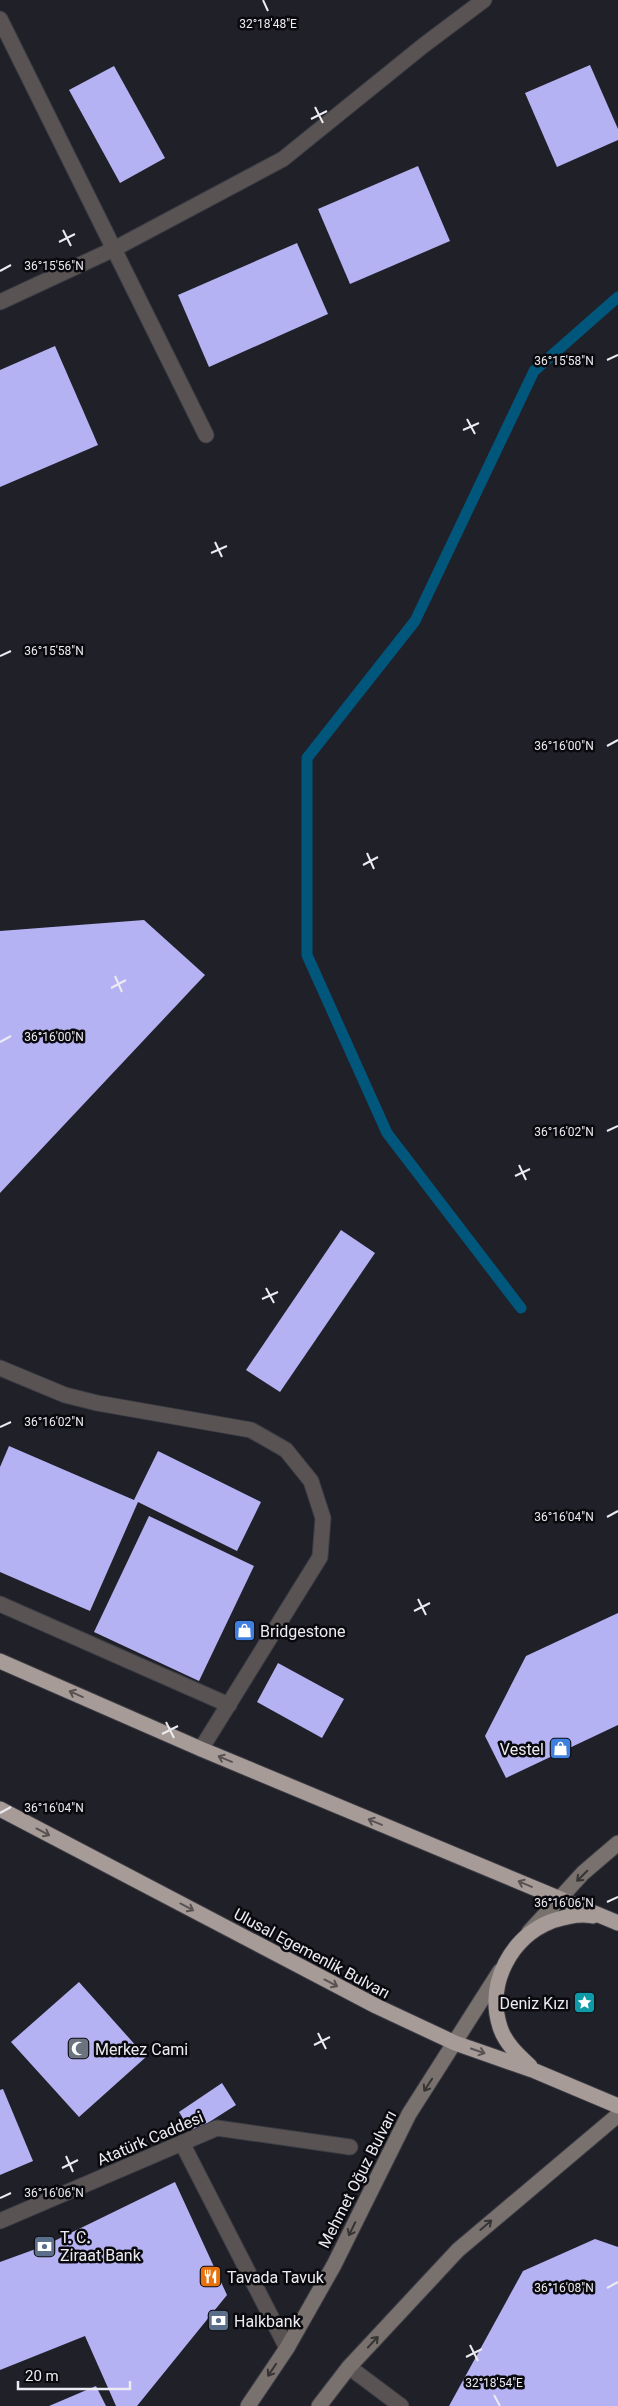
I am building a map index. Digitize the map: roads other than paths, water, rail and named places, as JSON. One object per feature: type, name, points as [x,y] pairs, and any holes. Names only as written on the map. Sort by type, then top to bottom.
[{"type":"highway","points":[[0,1661],[201,1749],[617,1923]]},
{"type":"highway","name":"Ulusal Egemenlik Bulvarı","points":[[0,1809],[376,2006],[455,2043],[536,2072],[618,2106]]},
{"type":"highway","points":[[536,2072],[514,2052],[500,2027],[496,1998],[501,1970],[516,1945],[538,1927],[564,1917],[590,1915],[617,1923]]},
{"type":"highway","points":[[592,2096],[618,2098]]},
{"type":"main road","points":[[516,1945],[583,1873],[618,1843]]},
{"type":"main road","name":"Mehmet Oğuz Bulvarı","points":[[248,2406],[287,2348],[334,2265],[409,2114],[501,1970]]},
{"type":"main road","points":[[319,2406],[349,2367],[458,2250],[618,2115]]},
{"type":"street","points":[[0,302],[114,249],[283,159],[424,45],[484,0]]},
{"type":"street","points":[[0,19],[206,435]]},
{"type":"street","points":[[0,1368],[65,1395],[97,1404],[251,1430],[286,1450],[307,1475],[318,1499],[323,1518],[320,1557],[201,1749]]},
{"type":"street","points":[[0,1604],[229,1705]]},
{"type":"street","name":"Atatürk Caddesi","points":[[0,2221],[217,2128],[350,2147]]},
{"type":"street","points":[[182,2143],[287,2348]]},
{"type":"street","points":[[349,2367],[401,2406]]},
{"type":"waterway","points":[[521,1308],[387,1133],[307,955],[307,758],[415,621],[534,371],[618,297]]},
{"type":"place","name":"Bridgestone","points":[[244,1631]]},
{"type":"place","name":"Vestel","points":[[560,1749]]},
{"type":"place","name":"Deniz Kızı","points":[[585,2003]]},
{"type":"place","name":"Merkez Cami","points":[[79,2049]]},
{"type":"place","name":"T. C. Ziraat Bank","points":[[44,2246]]},
{"type":"place","name":"Tavada Tavuk","points":[[211,2277]]},
{"type":"place","name":"Halkbank","points":[[218,2321]]}]
